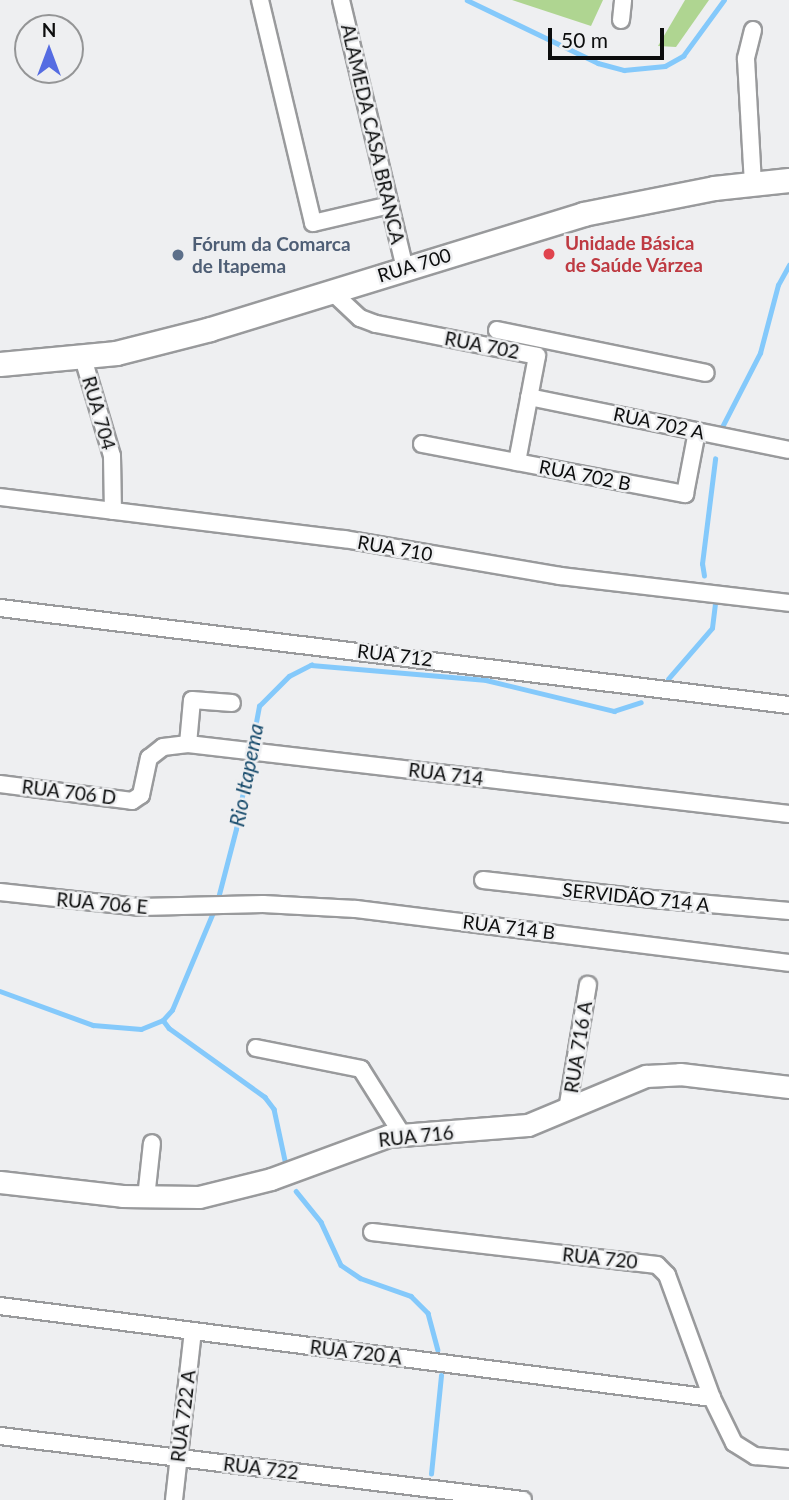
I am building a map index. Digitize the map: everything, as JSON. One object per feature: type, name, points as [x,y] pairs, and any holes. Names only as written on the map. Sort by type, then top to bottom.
[{"type":"main road","name":"RUA 700","points":[[0,365],[83,358],[180,338],[583,214],[753,183],[789,180]]},
{"type":"street","points":[[260,0],[313,223],[390,205]]},
{"type":"street","name":"ALAMEDA CASA BRANCA","points":[[341,0],[405,268]]},
{"type":"street","points":[[621,20],[624,0]]},
{"type":"street","points":[[753,30],[746,59],[753,183]]},
{"type":"street","name":"RUA 702","points":[[331,291],[360,318],[376,324],[537,356],[517,463]]},
{"type":"street","points":[[497,330],[706,373]]},
{"type":"street","points":[[537,356],[545,340]]},
{"type":"street","name":"RUA 704","points":[[83,358],[112,456],[113,511]]},
{"type":"street","name":"RUA 702 A","points":[[529,397],[789,450]]},
{"type":"street","name":"RUA 702 B","points":[[422,444],[685,494],[696,431]]},
{"type":"street","name":"RUA 710","points":[[0,497],[344,539],[560,576],[789,603]]},
{"type":"street","name":"RUA 712","points":[[0,608],[789,705]]},
{"type":"street","points":[[188,744],[192,700],[232,703]]},
{"type":"street","name":"RUA 714","points":[[138,799],[149,758],[163,747],[188,744],[789,814]]},
{"type":"street","name":"RUA 706 D","points":[[0,784],[138,799]]},
{"type":"street","name":"SERVIDÃO 714 A","points":[[483,880],[789,911]]},
{"type":"street","name":"RUA 706 E","points":[[0,892],[141,907],[228,905]]},
{"type":"street","name":"RUA 714 B","points":[[228,905],[302,905],[356,909],[789,962]]},
{"type":"street","name":"RUA 716 A","points":[[567,1110],[588,985]]},
{"type":"street","points":[[256,1048],[360,1069],[402,1134]]},
{"type":"street","name":"RUA 716","points":[[0,1182],[146,1198],[181,1198],[236,1190],[365,1143],[402,1134],[515,1128],[567,1110],[635,1080],[655,1075],[680,1074],[789,1087]]},
{"type":"street","points":[[146,1198],[152,1143]]},
{"type":"street","name":"RUA 720","points":[[372,1232],[657,1265],[667,1275],[712,1398],[738,1448],[755,1456],[789,1459]]},
{"type":"street","name":"RUA 720 A","points":[[0,1306],[712,1398]]},
{"type":"street","name":"RUA 722 A","points":[[174,1500],[193,1331]]},
{"type":"street","name":"RUA 722","points":[[0,1436],[523,1500]]},
{"type":"green space","points":[[512,0],[603,0],[591,26]]},
{"type":"green space","points":[[685,0],[709,0],[676,47],[658,46]]},
{"type":"waterway","points":[[467,0],[598,63],[624,70],[665,66],[683,56],[724,0]]},
{"type":"waterway","name":"Rio Itapema","points":[[722,427],[760,353],[778,285],[789,265]]},
{"type":"waterway","name":"Rio Itapema","points":[[704,576],[702,564],[715,459]]},
{"type":"waterway","name":"Rio Itapema","points":[[668,679],[712,628],[715,602]]},
{"type":"waterway","name":"Rio Itapema","points":[[217,902],[236,829],[259,706],[289,676],[311,665],[486,680],[614,711],[641,702]]},
{"type":"waterway","name":"Rio Itapema","points":[[0,991],[93,1025],[141,1029],[163,1020],[172,1010],[214,910]]},
{"type":"waterway","points":[[163,1020],[169,1028],[265,1097],[274,1109],[286,1165]]},
{"type":"waterway","points":[[296,1191],[321,1222],[341,1265],[360,1278],[411,1296],[428,1313],[438,1350]]},
{"type":"waterway","points":[[431,1474],[441,1376]]},
{"type":"place","name":"Unidade Básica de Saúde Várzea","points":[[549,254]]},
{"type":"place","name":"Fórum da Comarca de Itapema","points":[[178,255]]}]
